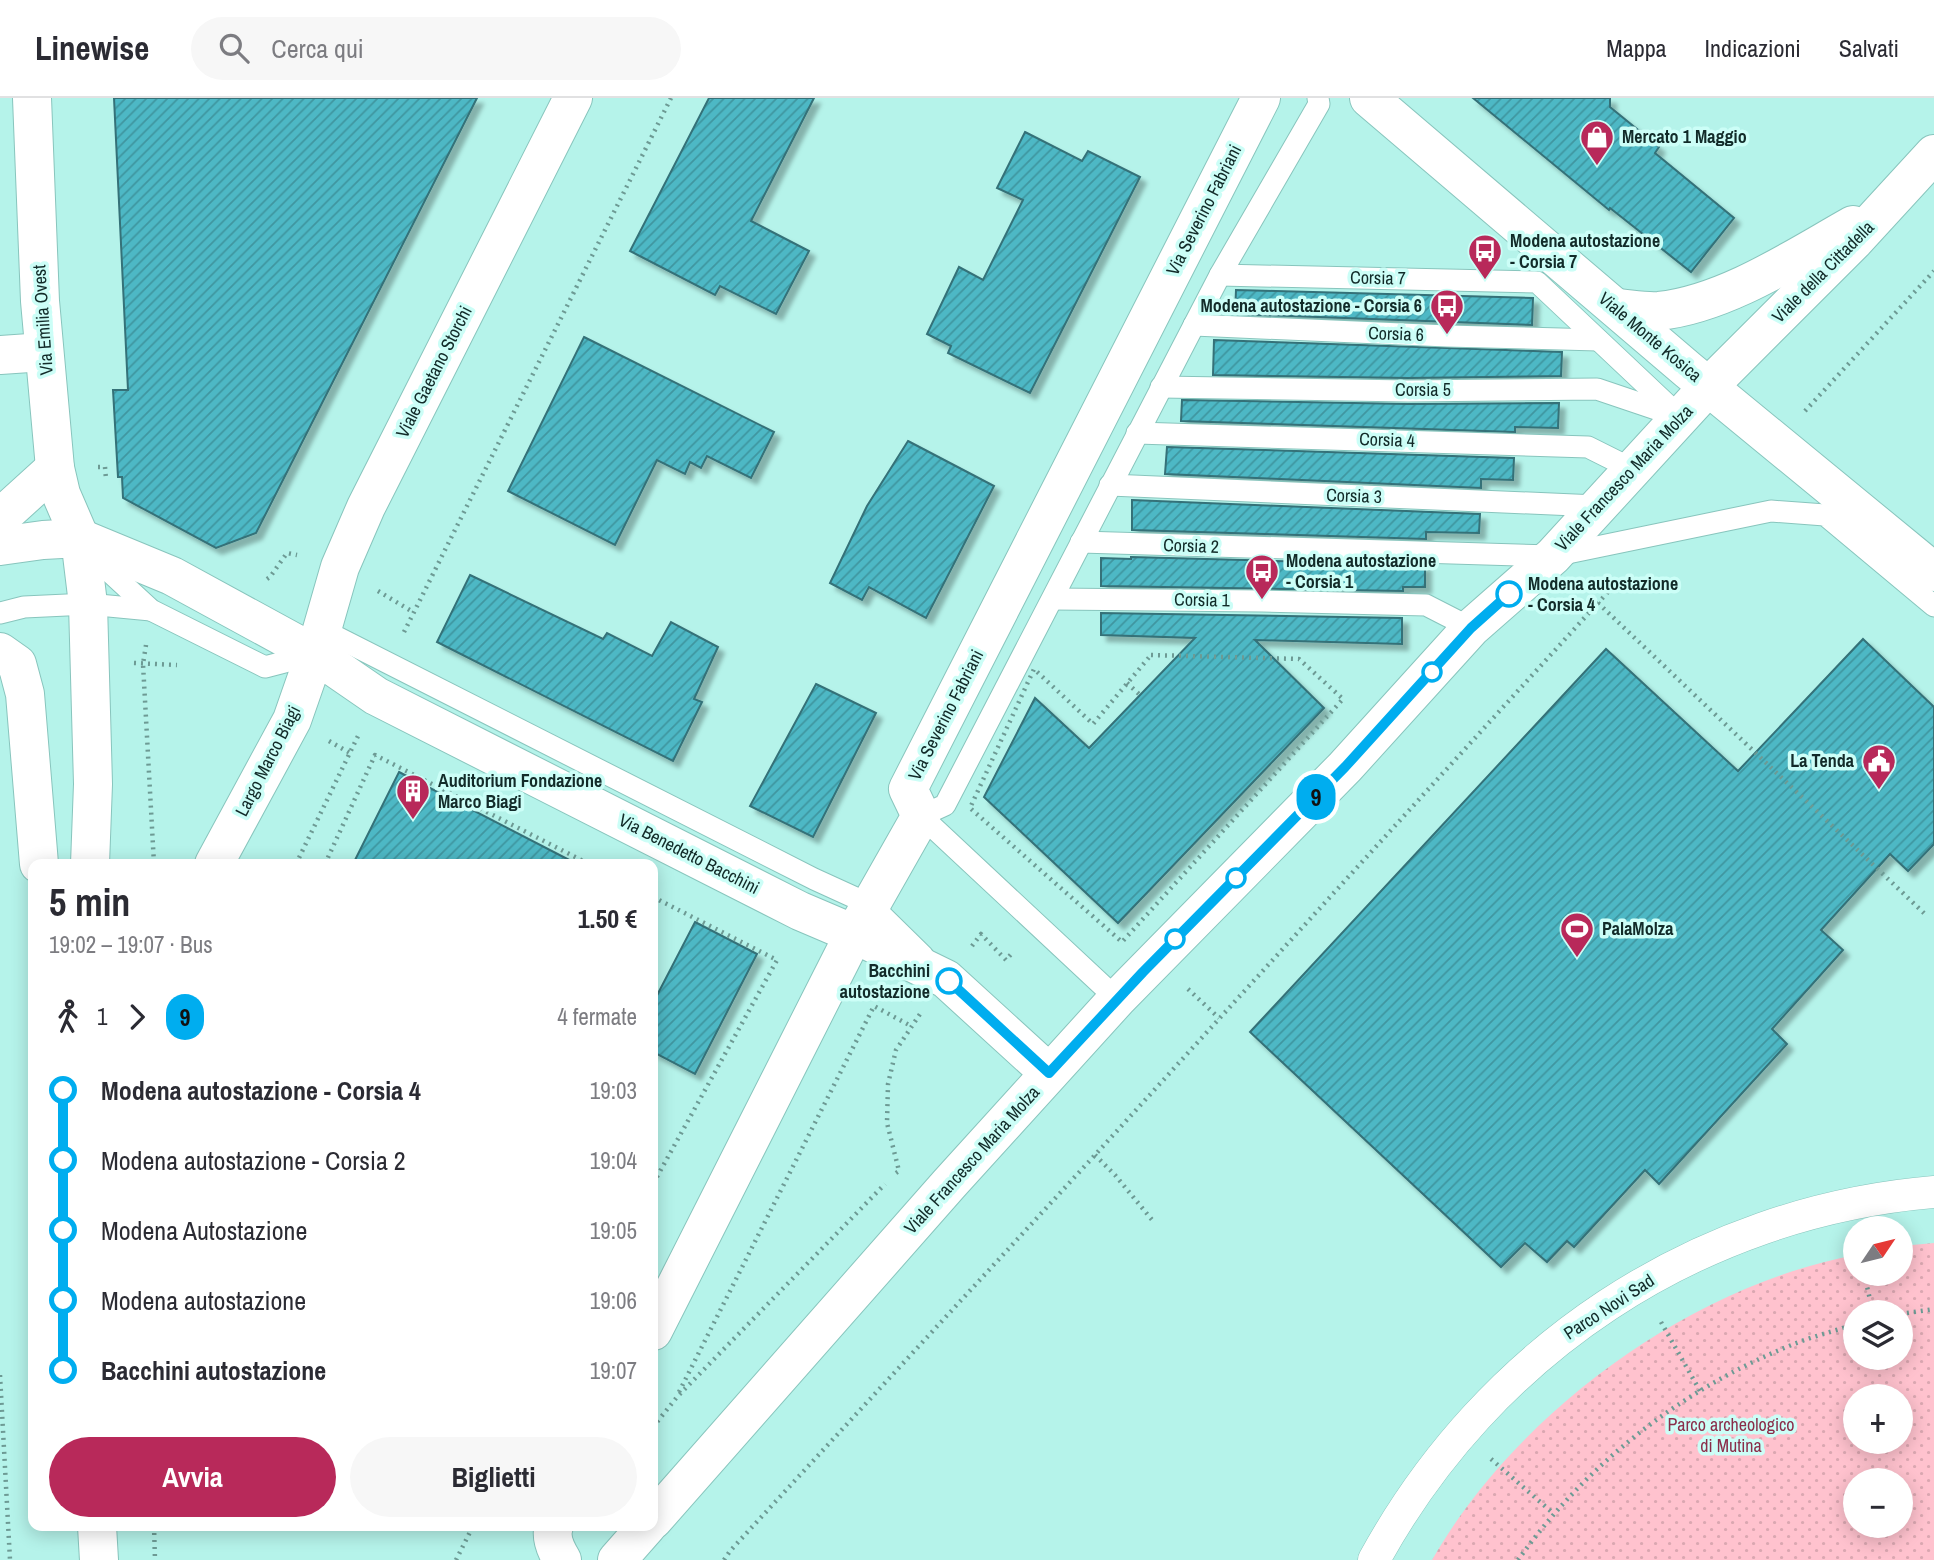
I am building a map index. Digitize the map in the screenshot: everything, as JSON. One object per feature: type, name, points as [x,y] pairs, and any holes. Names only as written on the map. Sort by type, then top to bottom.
[{"type":"street","name":"Via Emilia Ovest","points":[[32,98],[40,301],[55,468],[61,494],[79,538]]},
{"type":"street","name":"Viale Gaetano Storchi","points":[[318,642],[340,567],[366,507],[573,98]]},
{"type":"street","name":"Via Severino Fabriani","points":[[921,816],[908,789],[1261,98]]},
{"type":"street","name":"Viale Monte Kosica","points":[[1369,98],[1607,324],[1708,387],[1934,572]]},
{"type":"street","name":"Viale della Cittadella","points":[[1708,387],[1855,240],[1934,154]]},
{"type":"street","points":[[1607,324],[1695,303],[1735,289],[1886,207]]},
{"type":"street","points":[[0,355],[44,352]]},
{"type":"street","name":"Viale Francesco Maria Molza","points":[[658,1514],[1116,999],[1345,767],[1471,628],[1553,556],[1708,387]]},
{"type":"street","points":[[0,518],[55,468]]},
{"type":"street","points":[[0,546],[79,538],[88,604],[90,660],[93,784],[90,859]]},
{"type":"street","name":"Via Benedetto Bacchini","points":[[79,538],[172,576],[318,642],[800,911],[863,920],[946,979],[1049,1073]]},
{"type":"street","name":"Largo Marco Biagi","points":[[217,859],[292,720],[318,642]]},
{"type":"street","points":[[0,652],[17,664],[25,694],[39,859]]},
{"type":"street","points":[[658,1321],[863,920],[921,816]]},
{"type":"street","name":"Parco Novi Sad","points":[[1374,1560],[1394,1524],[1433,1467],[1477,1414],[1527,1366],[1581,1322],[1639,1285],[1700,1253],[1764,1227],[1831,1208],[1899,1194],[1934,1192]]},
{"type":"street","points":[[97,1531],[99,1560]]},
{"type":"street","points":[[552,1531],[556,1551],[562,1560]]},
{"type":"street","points":[[618,1560],[643,1531]]},
{"type":"lane","points":[[1116,999],[921,816],[944,805],[1220,275],[1319,104],[1318,98]]},
{"type":"lane","name":"Corsia 7","points":[[1220,275],[1537,282],[1607,324]]},
{"type":"lane","points":[[1607,324],[1680,417]]},
{"type":"lane","name":"Corsia 6","points":[[1194,325],[1447,336],[1607,324]]},
{"type":"lane","name":"Corsia 5","points":[[1161,387],[1408,391],[1597,390],[1680,417]]},
{"type":"lane","name":"Corsia 4","points":[[1137,433],[1588,447],[1632,469]]},
{"type":"lane","name":"Corsia 3","points":[[1110,485],[1597,506]]},
{"type":"lane","points":[[1553,556],[1771,511],[1825,515],[1934,606]]},
{"type":"lane","points":[[79,538],[112,574],[151,610],[265,667],[318,642]]},
{"type":"lane","name":"Corsia 2","points":[[1081,542],[1553,556]]},
{"type":"lane","name":"Corsia 1","points":[[1053,599],[1426,605],[1471,628]]},
{"type":"lane","points":[[0,613],[24,607],[88,604],[151,610]]},
{"type":"path","points":[[298,859],[413,612],[671,98]]},
{"type":"path","points":[[259,583],[270,577],[287,553],[340,567],[413,612]]},
{"type":"path","points":[[724,1560],[1619,580]]},
{"type":"path","points":[[1598,603],[1927,916]]},
{"type":"path","points":[[151,610],[144,664],[154,859]]},
{"type":"path","points":[[1151,655],[1299,659],[1343,699],[1122,942],[970,808],[1034,669],[1093,724],[1127,683],[1151,655]]},
{"type":"path","points":[[90,660],[179,665]]},
{"type":"path","points":[[1127,683],[1140,695]]},
{"type":"path","points":[[292,720],[349,752]]},
{"type":"path","points":[[327,859],[374,755],[579,859]]},
{"type":"path","points":[[658,900],[777,960],[658,1175]]},
{"type":"path","points":[[658,1421],[677,1396],[899,1171],[887,1123],[888,1084],[896,1050],[911,1026],[874,1006],[677,1396]]},
{"type":"path","points":[[1095,1155],[1153,1221]]},
{"type":"path","points":[[1639,1285],[1700,1391]]},
{"type":"path","points":[[1913,1312],[1934,1309]]},
{"type":"path","points":[[1518,1560],[1538,1532],[1581,1484],[1628,1441],[1680,1403],[1735,1371],[1794,1344],[1843,1328]]},
{"type":"path","points":[[0,1375],[10,1560]]},
{"type":"path","points":[[1461,1433],[1554,1514]]},
{"type":"path","points":[[154,1531],[155,1560]]},
{"type":"path","points":[[456,1560],[470,1531]]},
{"type":"green space","name":"Parco archeologico di Mutina","points":[[1934,1243],[1934,1560],[1432,1560],[1467,1506],[1510,1455],[1559,1407],[1612,1364],[1670,1327],[1730,1295],[1792,1271],[1843,1258],[1843,1286],[1913,1286],[1913,1245]]},
{"type":"building","points":[[114,98],[477,98],[256,533],[216,548],[123,498],[122,477],[118,477],[113,390],[128,390]]},
{"type":"building","points":[[709,98],[814,98],[751,221],[809,251],[776,314],[720,286],[715,295],[630,251]]},
{"type":"building","points":[[1473,98],[1610,98],[1610,107],[1659,147],[1655,153],[1734,218],[1691,272],[1610,208],[1609,210]]},
{"type":"building","points":[[1025,132],[1082,161],[1088,151],[1140,177],[1030,393],[948,353],[951,346],[927,334],[959,267],[983,280],[1023,200],[997,188]]},
{"type":"building","points":[[1236,290],[1533,298],[1532,325],[1235,314]]},
{"type":"building","points":[[584,337],[774,432],[751,478],[707,456],[701,468],[690,462],[685,474],[657,460],[615,545],[508,491]]},
{"type":"building","points":[[1214,340],[1562,352],[1561,376],[1408,378],[1213,375]]},
{"type":"building","points":[[1182,400],[1408,404],[1559,403],[1558,428],[1515,427],[1515,432],[1181,421]]},
{"type":"building","points":[[908,441],[994,486],[926,618],[869,587],[862,600],[830,583],[867,506]]},
{"type":"building","points":[[1167,447],[1514,458],[1513,480],[1481,479],[1481,488],[1165,474]]},
{"type":"building","points":[[1132,500],[1480,514],[1479,533],[1426,532],[1426,539],[1132,530]]},
{"type":"building","points":[[1101,558],[1425,565],[1425,587],[1403,587],[1403,591],[1101,586]]},
{"type":"building","points":[[470,575],[603,639],[607,633],[652,656],[671,622],[718,647],[694,699],[702,702],[673,761],[437,642]]},
{"type":"building","points":[[1101,613],[1402,618],[1402,644],[1255,640],[1324,708],[1118,923],[984,797],[1035,698],[1089,748],[1195,638],[1101,635]]},
{"type":"building","name":"PalaMolza","points":[[1863,639],[1934,707],[1934,844],[1908,871],[1890,854],[1821,930],[1843,950],[1772,1029],[1787,1044],[1659,1184],[1645,1170],[1574,1247],[1567,1241],[1547,1262],[1525,1243],[1501,1267],[1250,1032],[1606,649],[1738,771]]},
{"type":"building","points":[[816,684],[876,713],[813,837],[750,806]]},
{"type":"building","name":"Auditorium Fondazione Marco Biagi","points":[[399,772],[567,859],[356,859]]},
{"type":"building","points":[[695,922],[757,954],[695,1074],[658,1055],[658,993]]},
{"type":"bus line","name":"9","points":[[949,981],[1049,1073],[1116,999],[1345,767],[1471,628],[1509,594]]},
{"type":"place","name":"Mercato 1 Maggio","points":[[1597,167]]},
{"type":"place","name":"Modena autostazione - Corsia 7","points":[[1485,281]]},
{"type":"place","name":"Modena autostazione - Corsia 6","points":[[1447,336]]},
{"type":"place","name":"Modena autostazione - Corsia 4","points":[[1509,594]]},
{"type":"place","name":"Modena autostazione - Corsia 1","points":[[1262,601]]},
{"type":"place","name":"La Tenda","points":[[1879,791]]},
{"type":"place","name":"Auditorium Fondazione Marco Biagi","points":[[413,821]]},
{"type":"place","name":"PalaMolza","points":[[1577,959]]},
{"type":"place","name":"Bacchini autostazione","points":[[949,981]]}]
